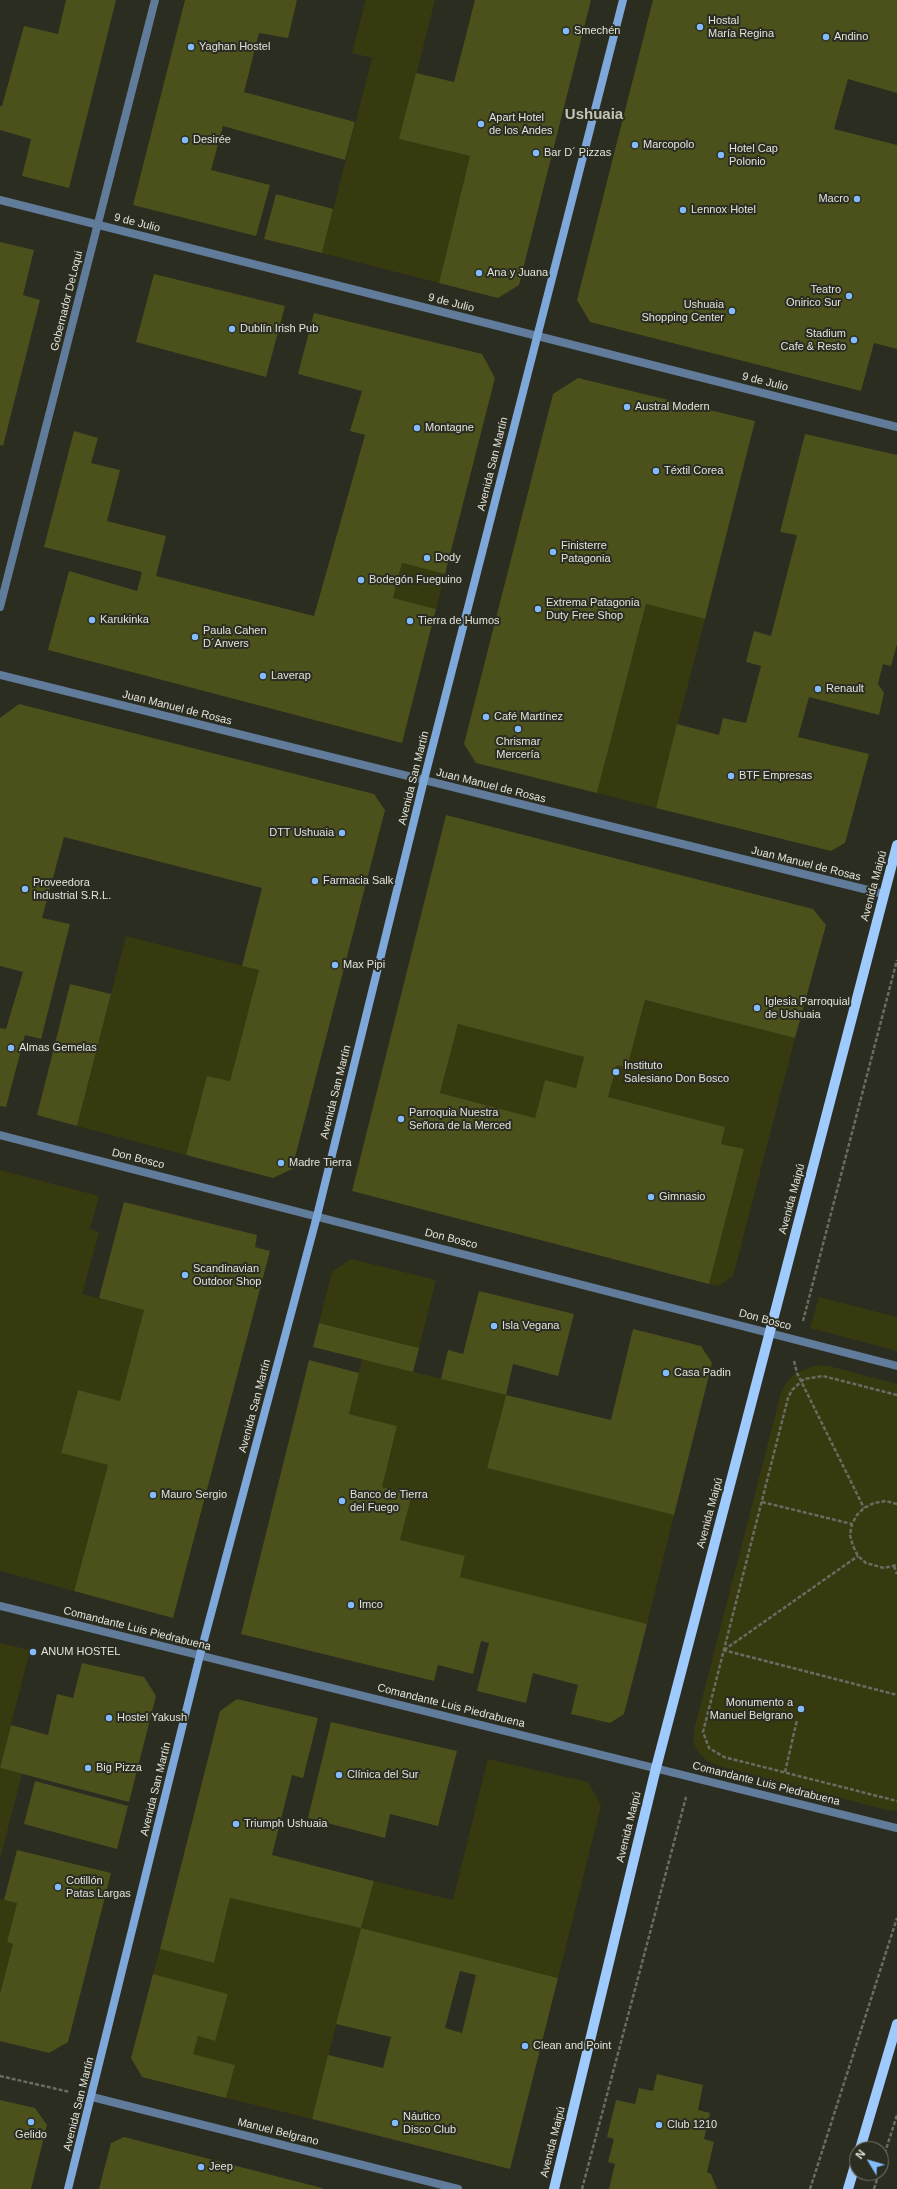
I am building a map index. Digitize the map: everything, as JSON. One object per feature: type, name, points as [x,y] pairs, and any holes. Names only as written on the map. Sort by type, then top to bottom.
[{"type":"main road","name":"Avenida San Martín","points":[[68,2189],[200,1656],[317,1216],[424,780],[623,0]]},
{"type":"main road","name":"Avenida Maipú","points":[[554,2189],[656,1768],[897,844]]},
{"type":"main road","points":[[862,2141],[897,2024]]},
{"type":"street","name":"Gobernador DeLoqui","points":[[0,607],[155,0]]},
{"type":"street","name":"9 de Julio","points":[[0,200],[897,427]]},
{"type":"street","name":"Juan Manuel de Rosas","points":[[0,675],[884,894]]},
{"type":"street","name":"Don Bosco","points":[[0,1135],[897,1366]]},
{"type":"street","name":"Comandante Luis Piedrabuena","points":[[0,1606],[897,1828]]},
{"type":"street","name":"Manuel Belgrano","points":[[92,2097],[458,2189]]},
{"type":"path","points":[[864,1508],[797,1373],[794,1359],[897,960]]},
{"type":"path","points":[[897,1395],[823,1376],[813,1376],[797,1384],[788,1398],[703,1732],[705,1741],[709,1748],[724,1756],[897,1801]]},
{"type":"path","points":[[897,1504],[886,1501],[874,1503],[864,1508],[857,1515],[852,1524],[850,1535],[852,1546],[858,1556],[874,1567],[884,1568],[895,1566],[897,1574]]},
{"type":"path","points":[[762,1502],[852,1524]]},
{"type":"path","points":[[723,1650],[858,1556]]},
{"type":"path","points":[[723,1650],[897,1695]]},
{"type":"path","points":[[784,1772],[797,1720]]},
{"type":"path","points":[[582,2189],[683,1805],[688,1794]]},
{"type":"path","points":[[810,2189],[897,1918]]},
{"type":"path","points":[[0,2076],[92,2097]]},
{"type":"path","points":[[889,2141],[897,2115]]},
{"type":"green space","points":[[366,0],[435,0],[400,139],[470,156],[439,283],[322,253],[372,58],[352,53]]},
{"type":"green space","points":[[402,563],[445,574],[436,609],[393,598]]},
{"type":"green space","points":[[646,604],[705,619],[656,808],[597,793]]},
{"type":"green space","points":[[126,936],[259,970],[230,1081],[207,1076],[186,1155],[77,1126]]},
{"type":"green space","points":[[645,1000],[795,1038],[733,1276],[719,1286],[709,1284],[744,1149],[721,1144],[725,1127],[608,1097],[617,1065],[627,1068]]},
{"type":"green space","points":[[458,1024],[584,1057],[576,1088],[545,1080],[535,1118],[440,1093]]},
{"type":"green space","points":[[0,1170],[99,1196],[90,1229],[99,1232],[82,1294],[144,1310],[120,1401],[78,1390],[61,1453],[108,1465],[74,1591],[0,1571]]},
{"type":"green space","points":[[351,1259],[436,1280],[419,1348],[319,1323],[332,1272]]},
{"type":"green space","points":[[819,1297],[897,1317],[897,1351],[810,1328]]},
{"type":"green space","points":[[362,1359],[506,1395],[487,1468],[674,1515],[647,1624],[460,1577],[465,1557],[400,1540],[411,1494],[382,1487],[397,1426],[349,1414]]},
{"type":"green space","points":[[816,1365],[829,1366],[897,1384],[897,1811],[886,1810],[719,1766],[707,1761],[698,1752],[693,1741],[694,1730],[781,1393],[786,1383],[794,1374]]},
{"type":"green space","points":[[0,1643],[30,1650],[0,1767]]},
{"type":"green space","points":[[488,1759],[588,1782],[601,1805],[558,1978],[361,1928],[374,1881],[453,1900]]},
{"type":"green space","points":[[0,1768],[22,1774],[0,1859]]},
{"type":"green space","points":[[230,1898],[361,1928],[312,2119],[226,2098],[235,2065],[193,2054],[198,2036],[215,2041],[228,1994],[153,1974],[160,1949],[214,1963]]},
{"type":"green space","points":[[0,1899],[17,1903],[7,1942],[13,1944],[0,1994]]},
{"type":"building","points":[[66,0],[116,0],[69,188],[22,176],[31,139],[0,130],[0,106],[2,106],[24,26],[58,34]]},
{"type":"building","points":[[185,0],[297,0],[288,38],[259,33],[244,92],[355,122],[345,160],[223,126],[211,170],[270,185],[256,236],[133,205]]},
{"type":"building","points":[[475,0],[591,0],[519,285],[498,298],[439,283],[470,156],[399,139],[416,73],[454,82]]},
{"type":"building","points":[[653,0],[897,0],[897,93],[848,79],[834,129],[897,145],[897,349],[874,343],[861,391],[590,322],[577,300]]},
{"type":"building","points":[[276,194],[333,209],[322,253],[264,239]]},
{"type":"building","points":[[0,242],[34,250],[23,295],[40,300],[3,446],[0,445]]},
{"type":"building","name":"Dublín Irish Pub","points":[[154,274],[285,306],[266,377],[136,342]]},
{"type":"building","points":[[314,313],[482,354],[495,378],[445,574],[402,563],[393,598],[436,609],[402,743],[48,650],[69,571],[137,591],[142,572],[44,547],[74,431],[98,438],[91,463],[120,470],[107,521],[166,536],[156,576],[314,616],[365,435],[350,431],[362,391],[298,374]]},
{"type":"building","points":[[578,378],[755,421],[705,619],[646,604],[597,793],[476,763],[464,744],[553,394]]},
{"type":"building","points":[[805,434],[897,455],[897,644],[891,666],[883,664],[878,684],[884,693],[879,715],[809,697],[798,737],[869,754],[845,843],[831,851],[656,808],[677,724],[719,735],[723,718],[746,723],[761,666],[746,662],[754,631],[771,636],[797,535],[780,532]]},
{"type":"building","points":[[19,704],[374,794],[385,810],[292,1169],[273,1178],[186,1155],[207,1076],[230,1081],[259,970],[242,966],[262,888],[64,837],[42,918],[70,924],[41,1039],[25,1035],[6,1107],[0,1106],[0,1028],[6,1029],[23,972],[0,966],[0,718]]},
{"type":"building","name":"Instituto Salesiano Don Bosco","points":[[446,815],[813,909],[826,925],[795,1038],[645,1000],[627,1068],[617,1065],[608,1097],[725,1127],[721,1144],[744,1149],[709,1284],[352,1191]],"holes":[[[458,1024],[584,1057],[576,1088],[545,1080],[535,1118],[440,1093]]]},
{"type":"building","points":[[70,984],[111,994],[77,1126],[37,1115]]},
{"type":"building","points":[[124,1202],[257,1235],[255,1247],[270,1251],[173,1618],[74,1591],[108,1465],[61,1453],[78,1390],[120,1401],[144,1310],[99,1298]]},
{"type":"building","points":[[479,1291],[574,1314],[558,1376],[513,1364],[506,1395],[441,1379],[448,1350],[463,1354]]},
{"type":"building","points":[[319,1323],[419,1348],[413,1372],[313,1347]]},
{"type":"building","points":[[633,1329],[701,1346],[712,1363],[674,1515],[487,1468],[506,1395],[611,1420]]},
{"type":"building","points":[[309,1360],[359,1373],[349,1414],[397,1426],[382,1487],[412,1494],[400,1540],[465,1556],[460,1577],[647,1624],[624,1714],[610,1723],[571,1714],[578,1685],[533,1673],[526,1703],[477,1691],[489,1643],[481,1641],[473,1674],[438,1665],[434,1681],[241,1634]]},
{"type":"building","points":[[82,1663],[144,1677],[156,1696],[129,1802],[0,1768],[11,1725],[48,1735],[57,1694],[73,1698]]},
{"type":"building","points":[[237,1699],[318,1718],[303,1778],[292,1775],[272,1855],[374,1881],[361,1928],[230,1898],[214,1963],[160,1949],[220,1711]]},
{"type":"building","points":[[331,1722],[457,1751],[438,1826],[390,1814],[385,1838],[308,1818]]},
{"type":"building","points":[[35,1781],[128,1806],[117,1849],[24,1824]]},
{"type":"building","points":[[17,1850],[111,1873],[68,2042],[49,2053],[0,2041],[0,1994],[13,1944],[7,1942],[17,1903],[4,1900]]},
{"type":"building","points":[[361,1928],[558,1978],[510,2169],[312,2119],[328,2055],[383,2068],[391,2037],[336,2024]],"holes":[[[460,1971],[476,1975],[462,2033],[445,2028]]]},
{"type":"building","points":[[153,1974],[228,1994],[215,2041],[198,2036],[193,2054],[235,2065],[226,2098],[142,2077],[131,2058]]},
{"type":"building","name":"Club 1210","points":[[657,2074],[703,2085],[698,2110],[710,2113],[704,2139],[714,2142],[707,2172],[711,2174],[717,2189],[609,2189],[615,2164],[608,2162],[614,2139],[607,2137],[616,2100],[635,2104],[639,2088],[653,2091]]},
{"type":"building","points":[[0,2100],[35,2108],[47,2125],[31,2189],[0,2189]]},
{"type":"building","points":[[124,2137],[322,2189],[99,2189],[111,2143]]},
{"type":"place","name":"Hostal María Regina","points":[[700,27]]},
{"type":"place","name":"Smechén","points":[[566,31]]},
{"type":"place","name":"Andino","points":[[826,37]]},
{"type":"place","name":"Yaghan Hostel","points":[[191,47]]},
{"type":"place","name":"Apart Hotel de los Andes","points":[[481,124]]},
{"type":"place","name":"Desirée","points":[[185,140]]},
{"type":"place","name":"Marcopolo","points":[[635,145]]},
{"type":"place","name":"Bar D´ Pizzas","points":[[536,153]]},
{"type":"place","name":"Hotel Cap Polonio","points":[[721,155]]},
{"type":"place","name":"Macro","points":[[857,199]]},
{"type":"place","name":"Lennox Hotel","points":[[683,210]]},
{"type":"place","name":"Ana y Juana","points":[[479,273]]},
{"type":"place","name":"Teatro Onirico Sur","points":[[849,296]]},
{"type":"place","name":"Ushuaia Shopping Center","points":[[732,311]]},
{"type":"place","name":"Dublín Irish Pub","points":[[232,329]]},
{"type":"place","name":"Stadium Cafe & Resto","points":[[854,340]]},
{"type":"place","name":"Austral Modern","points":[[627,407]]},
{"type":"place","name":"Montagne","points":[[417,428]]},
{"type":"place","name":"Téxtil Corea","points":[[656,471]]},
{"type":"place","name":"Finisterre Patagonia","points":[[553,552]]},
{"type":"place","name":"Dody","points":[[427,558]]},
{"type":"place","name":"Bodegón Fueguino","points":[[361,580]]},
{"type":"place","name":"Extrema Patagonia Duty Free Shop","points":[[538,609]]},
{"type":"place","name":"Karukinka","points":[[92,620]]},
{"type":"place","name":"Tierra de Humos","points":[[410,621]]},
{"type":"place","name":"Paula Cahen D´Anvers","points":[[195,637]]},
{"type":"place","name":"Laverap","points":[[263,676]]},
{"type":"place","name":"Renault","points":[[818,689]]},
{"type":"place","name":"Café Martínez","points":[[486,717]]},
{"type":"place","name":"Chrismar Mercería","points":[[518,729]]},
{"type":"place","name":"BTF Empresas","points":[[731,776]]},
{"type":"place","name":"DTT Ushuaia","points":[[342,833]]},
{"type":"place","name":"Farmacia Salk","points":[[315,881]]},
{"type":"place","name":"Proveedora Industrial S.R.L.","points":[[25,889]]},
{"type":"place","name":"Max Pipi","points":[[335,965]]},
{"type":"place","name":"Iglesia Parroquial de Ushuaia","points":[[757,1008]]},
{"type":"place","name":"Almas Gemelas","points":[[11,1048]]},
{"type":"place","name":"Instituto Salesiano Don Bosco","points":[[616,1072]]},
{"type":"place","name":"Parroquia Nuestra Señora de la Merced","points":[[401,1119]]},
{"type":"place","name":"Madre Tierra","points":[[281,1163]]},
{"type":"place","name":"Gimnasio","points":[[651,1197]]},
{"type":"place","name":"Scandinavian Outdoor Shop","points":[[185,1275]]},
{"type":"place","name":"Isla Vegana","points":[[494,1326]]},
{"type":"place","name":"Casa Padin","points":[[666,1373]]},
{"type":"place","name":"Mauro Sergio","points":[[153,1495]]},
{"type":"place","name":"Banco de Tierra del Fuego","points":[[342,1501]]},
{"type":"place","name":"Imco","points":[[351,1605]]},
{"type":"place","name":"ANUM HOSTEL","points":[[33,1652]]},
{"type":"place","name":"Monumento a Manuel Belgrano","points":[[801,1709]]},
{"type":"place","name":"Hostel Yakush","points":[[109,1718]]},
{"type":"place","name":"Big Pizza","points":[[88,1768]]},
{"type":"place","name":"Clínica del Sur","points":[[339,1775]]},
{"type":"place","name":"Triumph Ushuaia","points":[[236,1824]]},
{"type":"place","name":"Cotillón Patas Largas","points":[[58,1887]]},
{"type":"place","name":"Clean and Point","points":[[525,2046]]},
{"type":"place","name":"Gelido","points":[[31,2122]]},
{"type":"place","name":"Náutico Disco Club","points":[[395,2123]]},
{"type":"place","name":"Club 1210","points":[[659,2125]]},
{"type":"place","name":"Jeep","points":[[201,2167]]},
{"type":"district","name":"Ushuaia","points":[[594,115]]}]
